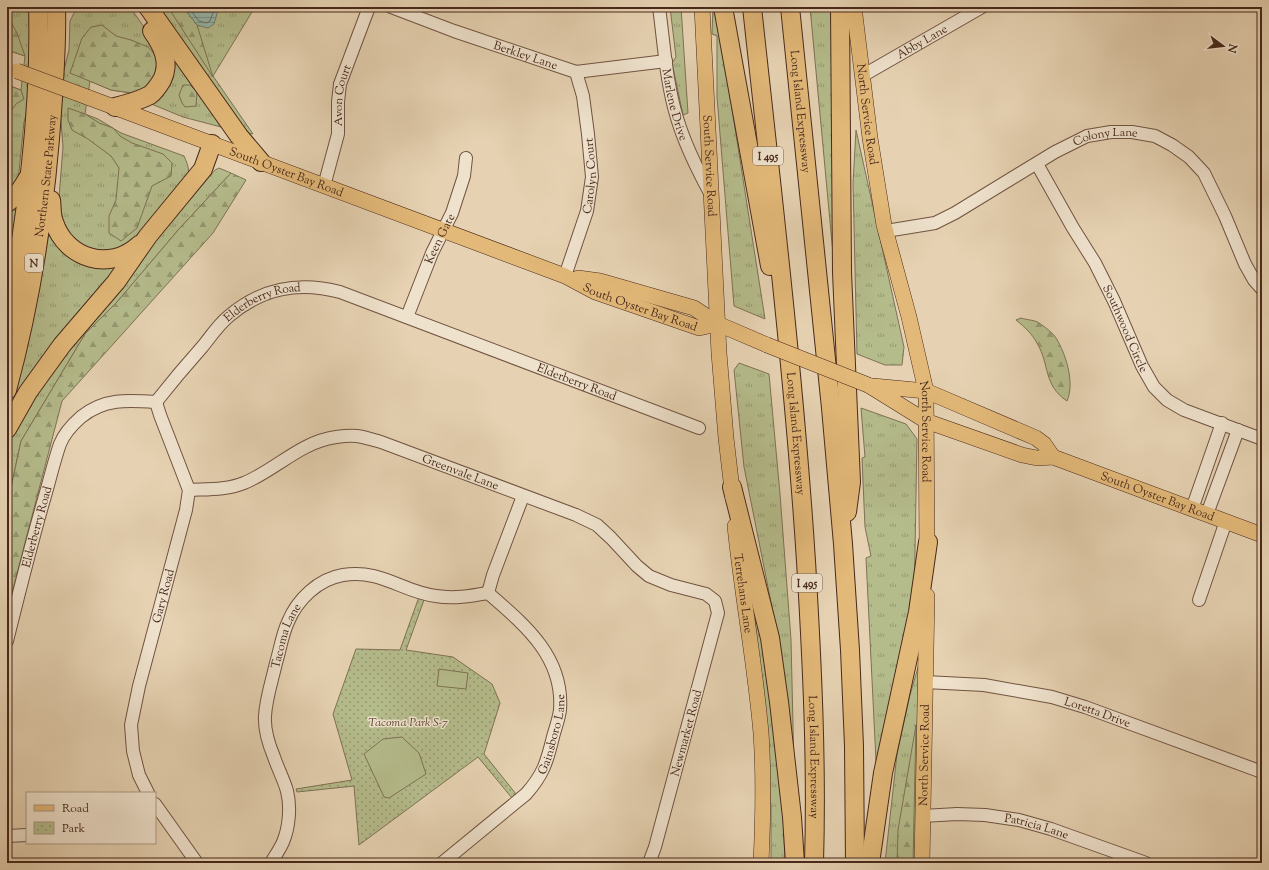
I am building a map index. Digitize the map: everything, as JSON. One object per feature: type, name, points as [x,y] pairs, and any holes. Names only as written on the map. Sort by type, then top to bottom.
[{"type":"highway","name":"Northern State Parkway","points":[[7,323],[28,200],[38,68],[38,7]]},
{"type":"highway","points":[[115,108],[132,103],[151,94],[160,84],[165,70],[165,58],[162,47],[136,7]]},
{"type":"highway","points":[[148,7],[239,136],[261,162]]},
{"type":"highway","points":[[723,7],[769,264],[784,304]]},
{"type":"highway","name":"Long Island Expressway","points":[[752,7],[795,413],[811,635],[814,746],[814,863]]},
{"type":"highway","name":"Long Island Expressway","points":[[790,7],[843,544],[850,650],[854,746],[855,863]]},
{"type":"highway","points":[[840,7],[842,272],[851,482],[843,544]]},
{"type":"highway","name":"Northern State Parkway","points":[[7,390],[25,318],[42,218],[51,135],[60,12]]},
{"type":"highway","points":[[51,135],[51,195],[53,221],[69,247],[77,253],[90,258],[105,260],[119,257],[131,252],[148,236]]},
{"type":"highway","points":[[7,429],[28,392],[62,345],[116,282],[148,236],[203,169],[212,144]]},
{"type":"highway","points":[[7,203],[14,199],[30,175]]},
{"type":"highway","points":[[732,487],[770,638],[780,709],[792,817],[795,863]]},
{"type":"highway","points":[[870,863],[883,773],[918,612],[928,542]]},
{"type":"main road","name":"South Service Road","points":[[702,7],[718,324]]},
{"type":"main road","name":"North Service Road","points":[[854,7],[870,138],[886,232],[909,317],[926,392],[928,542],[922,863]]},
{"type":"main road","name":"South Oyster Bay Road","points":[[12,69],[565,276],[600,281],[694,308],[718,324],[868,385],[926,421],[1022,455],[1037,458],[1053,457],[1262,535]]},
{"type":"main road","name":"Terrehans Lane","points":[[718,324],[726,438],[741,580],[754,667],[761,734],[763,824],[761,863]]},
{"type":"main road","name":"South Oyster Bay Road","points":[[868,385],[926,392],[1036,438],[1044,444],[1053,457]]},
{"type":"street","name":"Avon Court","points":[[324,186],[338,134],[338,102],[340,84],[369,7]]},
{"type":"street","name":"Berkley Lane","points":[[391,7],[576,72],[666,60]]},
{"type":"street","name":"Marlene Drive","points":[[659,7],[671,95],[677,118],[691,158],[712,196]]},
{"type":"street","name":"Abby Lane","points":[[862,76],[982,7]]},
{"type":"street","name":"Carolyn Court","points":[[565,276],[587,211],[592,177],[583,96],[576,72]]},
{"type":"street","name":"Colony Lane","points":[[886,232],[935,223],[955,213],[1055,152],[1087,136],[1110,132],[1132,132],[1155,136],[1172,145],[1189,157],[1204,173],[1225,216],[1245,264],[1254,280],[1262,289]]},
{"type":"street","name":"Keen Gate","points":[[407,317],[432,253],[452,213],[464,176],[466,158]]},
{"type":"street","name":"Southwood Circle","points":[[1037,164],[1073,228],[1095,263],[1114,301],[1142,366],[1154,387],[1168,400],[1184,410],[1262,439]]},
{"type":"street","name":"Elderberry Road","points":[[7,641],[38,520],[61,442],[73,425],[94,408],[110,402],[126,400],[156,402],[228,316],[250,301],[272,291],[299,286],[326,288],[340,292],[699,428]]},
{"type":"street","name":"Gary Road","points":[[148,792],[139,775],[133,751],[131,726],[139,686],[186,510],[189,490],[156,402]]},
{"type":"street","points":[[1192,509],[1222,423]]},
{"type":"street","points":[[1207,514],[1238,430]]},
{"type":"street","name":"Greenvale Lane","points":[[189,490],[224,488],[242,484],[261,475],[297,451],[314,442],[326,438],[348,435],[358,436],[381,442],[576,515],[597,526],[649,576],[671,585],[706,594],[716,602]]},
{"type":"street","points":[[488,593],[493,575],[523,496]]},
{"type":"street","points":[[1199,600],[1226,521]]},
{"type":"street","name":"Tacoma Lane","points":[[271,863],[283,842],[288,823],[289,810],[287,792],[268,741],[265,717],[268,693],[288,623],[297,604],[308,593],[323,583],[341,576],[359,574],[381,577],[417,591],[436,596],[466,596],[488,593]]},
{"type":"street","name":"Gainsboro Lane","points":[[442,863],[526,794],[536,783],[546,765],[560,712],[560,695],[556,676],[548,657],[539,643],[515,616],[488,593]]},
{"type":"street","name":"Newmarket Road","points":[[649,863],[657,840],[718,612],[716,602]]},
{"type":"street","name":"Loretta Drive","points":[[925,682],[984,685],[1052,697],[1085,707],[1262,772]]},
{"type":"street","points":[[156,805],[197,863]]},
{"type":"street","name":"Patricia Lane","points":[[923,816],[957,814],[985,815],[1019,820],[1051,828],[1146,863]]},
{"type":"street","points":[[7,836],[26,835]]},
{"type":"green space","points":[[7,7],[30,7],[30,102],[24,122],[18,181],[7,196],[7,85],[21,90],[25,56],[7,50]]},
{"type":"green space","points":[[77,7],[130,7],[160,50],[131,93],[111,90],[90,81],[85,114],[98,119],[121,133],[184,156],[188,166],[186,183],[120,254],[75,246],[58,210],[63,147],[60,109],[63,74],[69,50],[70,21]]},
{"type":"green space","points":[[157,7],[255,7],[213,76],[253,134],[246,133]]},
{"type":"green space","points":[[168,7],[183,7],[197,25],[213,77]]},
{"type":"green space","points":[[670,7],[681,7],[688,113],[683,115],[672,63],[676,57]]},
{"type":"green space","points":[[713,7],[716,7],[765,319],[734,306],[717,97],[717,36],[712,34]]},
{"type":"green space","points":[[810,7],[835,7],[835,275]]},
{"type":"green space","points":[[7,15],[17,33],[25,56],[7,50]]},
{"type":"green space","points":[[102,25],[116,36],[148,47],[158,58],[159,78],[148,91],[131,93],[111,90],[70,73],[82,38],[91,27]]},
{"type":"green space","points":[[170,45],[227,127],[221,127],[183,117],[149,103]]},
{"type":"green space","points":[[7,85],[21,90],[24,99],[16,104],[7,116]]},
{"type":"green space","points":[[183,85],[190,85],[197,92],[196,106],[185,107],[182,103],[179,95]]},
{"type":"green space","points":[[68,108],[85,114],[99,123],[113,128],[120,136],[132,143],[163,154],[172,163],[171,176],[152,186],[137,228],[121,241],[109,233],[109,216],[116,200],[119,168],[111,156],[88,139],[72,130],[68,120]]},
{"type":"green space","points":[[856,130],[904,347],[902,365],[885,365],[857,354],[853,183]]},
{"type":"green space","points":[[219,168],[231,173],[179,229],[117,302],[85,334],[21,441],[7,506],[7,445],[35,393],[72,341],[215,170]]},
{"type":"green space","points":[[231,173],[246,180],[213,233],[62,401],[7,612],[7,506],[21,441],[85,334],[117,302],[179,229]]},
{"type":"green space","points":[[10,208],[19,212],[7,283],[7,210]]},
{"type":"green space","points":[[48,236],[56,236],[121,263],[14,400]]},
{"type":"green space","points":[[1021,318],[1035,321],[1049,330],[1060,345],[1066,360],[1070,377],[1067,401],[1059,395],[1050,381],[1041,351],[1035,340],[1016,320]]},
{"type":"green space","points":[[739,363],[769,374],[791,640],[794,768],[779,642],[744,467],[734,370]]},
{"type":"green space","points":[[861,408],[906,424],[917,439],[914,609],[878,767],[876,761],[866,558],[871,556],[865,527],[862,458],[865,457]]},
{"type":"green space","name":"Tacoma Park S-7","points":[[419,597],[424,600],[406,650],[453,657],[492,684],[500,703],[484,754],[516,794],[512,798],[478,757],[359,845],[354,786],[297,792],[296,789],[352,780],[333,714],[356,649],[400,650]]},
{"type":"green space","points":[[755,620],[760,620],[783,807],[785,863],[771,863],[771,807]]},
{"type":"green space","points":[[919,664],[916,863],[885,863],[897,754],[910,695]]},
{"type":"green space","points":[[439,669],[468,673],[466,689],[437,686]]},
{"type":"green space","points":[[916,725],[913,863],[897,863],[898,830]]},
{"type":"green space","points":[[402,737],[419,753],[426,774],[389,798],[384,797],[364,754],[383,739]]},
{"type":"water","points":[[183,7],[219,7],[214,24],[208,28],[197,25]]}]
